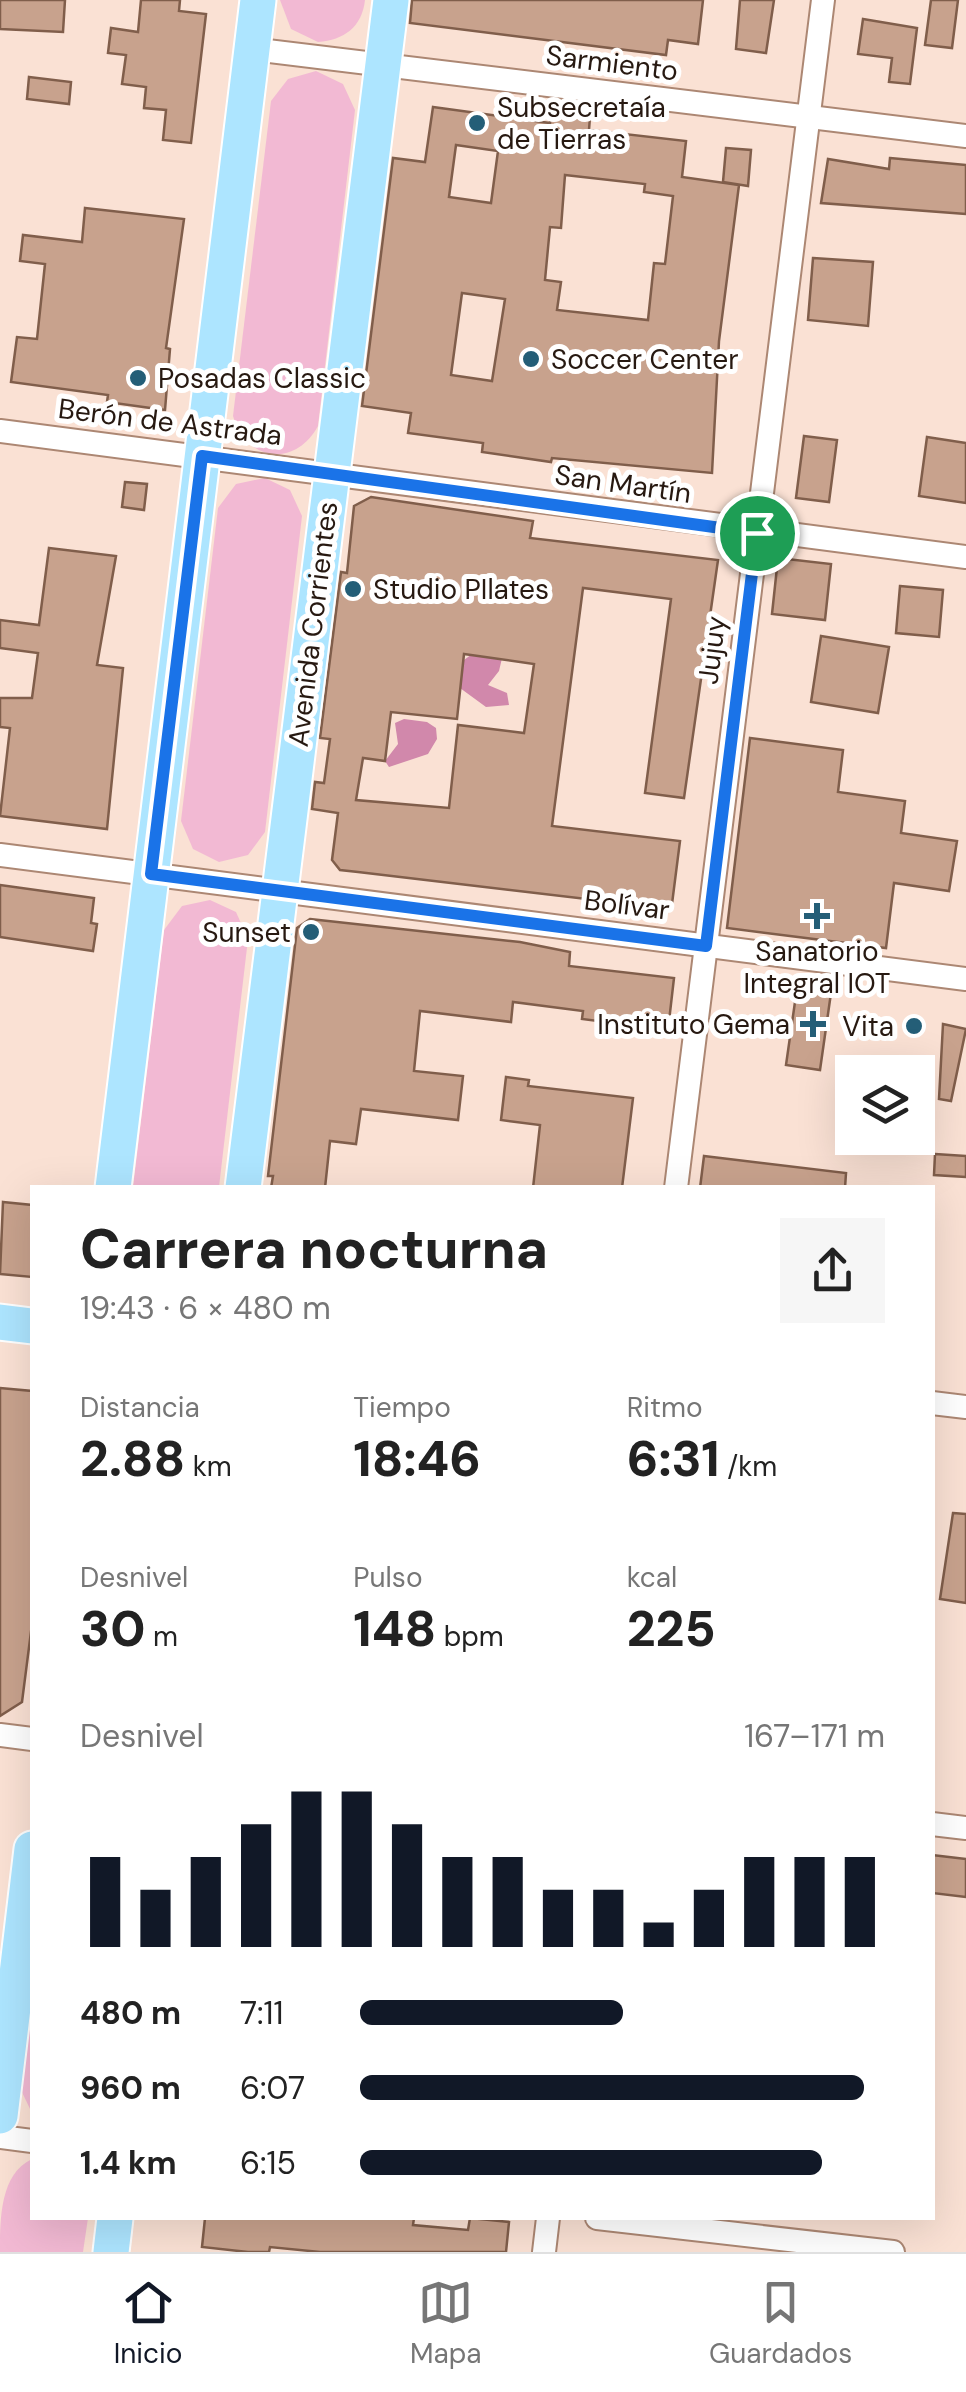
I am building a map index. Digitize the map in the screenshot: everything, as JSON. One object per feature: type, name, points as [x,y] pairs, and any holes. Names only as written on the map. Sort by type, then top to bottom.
[{"type":"main road","points":[[113,1185],[258,0]]},
{"type":"main road","name":"Avenida Corrientes","points":[[243,1185],[390,0]]},
{"type":"main road","points":[[0,1322],[30,1326]]},
{"type":"main road","points":[[0,2116],[30,1866]]},
{"type":"main road","points":[[111,2252],[116,2220]]},
{"type":"street","name":"Jujuy","points":[[676,1185],[823,0]]},
{"type":"street","name":"Sarmiento","points":[[252,48],[966,136]]},
{"type":"street","name":"Berón de Astrada","points":[[0,431],[332,472]]},
{"type":"street","name":"San Martín","points":[[332,472],[757,533],[966,558]]},
{"type":"street","name":"Bolívar","points":[[0,856],[966,978]]},
{"type":"street","points":[[935,1403],[966,1407]]},
{"type":"street","points":[[0,1735],[30,1739]]},
{"type":"street","points":[[935,1824],[966,1828]]},
{"type":"street","points":[[0,2137],[30,2141]]},
{"type":"street","points":[[544,2252],[548,2220]]},
{"type":"street","points":[[614,2220],[894,2252]]},
{"type":"shaded area","points":[[280,0],[365,0],[356,25],[336,38],[318,42],[291,29]]},
{"type":"shaded area","points":[[316,71],[343,84],[355,110],[318,426],[297,449],[272,454],[249,443],[233,416],[271,101],[288,79]]},
{"type":"shaded area","points":[[265,478],[290,490],[302,516],[265,832],[248,855],[219,862],[193,849],[181,821],[218,508],[236,484]]},
{"type":"shaded area","points":[[479,649],[503,654],[499,671],[488,685],[507,693],[509,705],[486,707],[460,688],[459,654],[464,660]]},
{"type":"shaded area","points":[[404,719],[427,722],[436,728],[437,739],[428,754],[389,767],[385,761],[398,744],[395,723]]},
{"type":"shaded area","points":[[210,900],[236,912],[248,939],[219,1185],[133,1185],[164,930],[182,906]]},
{"type":"shaded area","points":[[30,1993],[30,2109],[19,2086]]},
{"type":"shaded area","points":[[30,2160],[30,2220],[88,2220],[83,2252],[0,2252],[4,2199],[21,2166]]},
{"type":"building","points":[[0,0],[65,0],[63,32],[0,29]]},
{"type":"building","points":[[141,0],[180,0],[179,11],[206,14],[191,143],[163,140],[166,110],[144,108],[146,87],[122,84],[126,55],[108,53],[111,28],[138,32]]},
{"type":"building","points":[[412,0],[703,0],[698,44],[668,40],[666,55],[410,23]]},
{"type":"building","points":[[740,0],[774,0],[766,53],[736,49]]},
{"type":"building","points":[[931,0],[958,0],[952,48],[925,45]]},
{"type":"building","points":[[863,19],[917,28],[910,84],[889,82],[892,58],[858,54]]},
{"type":"building","points":[[29,77],[71,82],[69,104],[27,99]]},
{"type":"building","points":[[433,107],[550,123],[551,112],[590,117],[589,130],[686,141],[682,177],[739,185],[719,341],[712,473],[552,458],[551,462],[482,452],[483,443],[408,433],[411,413],[362,406],[393,158],[425,162]],"holes":[[[456,145],[498,151],[491,203],[449,197]],[[565,175],[645,184],[644,192],[673,196],[665,264],[654,263],[648,320],[557,310],[561,282],[545,280],[550,227],[561,228]],[[462,293],[505,299],[492,381],[451,375]]]},
{"type":"building","points":[[726,148],[751,150],[748,186],[723,182]]},
{"type":"building","points":[[890,158],[966,165],[966,214],[821,203],[828,159],[889,169]]},
{"type":"building","points":[[85,208],[184,219],[166,348],[170,349],[165,410],[107,402],[108,395],[11,382],[17,337],[37,339],[45,264],[20,261],[23,235],[82,242]]},
{"type":"building","points":[[813,258],[873,262],[868,326],[808,320]]},
{"type":"building","points":[[804,436],[837,440],[829,502],[796,498]]},
{"type":"building","points":[[927,437],[966,443],[966,503],[919,496]]},
{"type":"building","points":[[125,482],[147,484],[144,510],[122,507]]},
{"type":"building","points":[[371,497],[533,521],[530,538],[718,560],[684,798],[645,793],[671,599],[583,588],[552,826],[680,841],[672,904],[663,908],[340,870],[332,860],[338,813],[312,809],[315,782],[324,783],[330,739],[320,738],[341,572],[347,573],[354,506]],"holes":[[[464,654],[534,664],[524,733],[458,725],[449,808],[356,800],[363,758],[385,761],[391,712],[457,719]]]},
{"type":"building","points":[[49,548],[116,556],[97,665],[123,668],[107,829],[0,816],[10,728],[0,727],[0,698],[32,698],[38,653],[0,648],[0,620],[39,625]]},
{"type":"building","points":[[778,558],[831,564],[825,620],[772,614]]},
{"type":"building","points":[[900,586],[943,590],[939,637],[896,633]]},
{"type":"building","points":[[821,636],[889,647],[878,713],[811,702]]},
{"type":"building","points":[[750,738],[843,750],[838,792],[905,801],[901,833],[957,841],[949,891],[894,883],[886,948],[727,928]]},
{"type":"building","points":[[0,885],[94,898],[91,923],[97,924],[93,951],[0,937]]},
{"type":"building","points":[[310,919],[520,942],[570,952],[569,966],[674,978],[668,1030],[582,1019],[583,1011],[513,1002],[511,1022],[420,1011],[414,1071],[463,1076],[458,1120],[361,1109],[356,1144],[330,1141],[325,1185],[272,1185],[273,1176],[268,1176],[297,928]]},
{"type":"building","points":[[797,988],[831,993],[820,1070],[786,1065]]},
{"type":"building","points":[[943,1024],[966,1029],[951,1101],[939,1099]]},
{"type":"building","points":[[506,1077],[529,1080],[528,1086],[633,1098],[622,1185],[533,1185],[540,1125],[501,1120]]},
{"type":"building","points":[[935,1154],[966,1156],[966,1177],[934,1175]]},
{"type":"building","points":[[704,1156],[846,1173],[845,1185],[700,1185]]},
{"type":"building","points":[[3,1202],[30,1205],[30,1277],[0,1274]]},
{"type":"building","points":[[0,1388],[30,1391],[30,1640],[22,1702],[0,1716]]},
{"type":"building","points":[[953,1513],[966,1514],[966,1603],[940,1599]]},
{"type":"building","points":[[935,1855],[966,1859],[966,1897],[935,1893]]},
{"type":"building","points":[[205,2220],[414,2220],[413,2225],[468,2230],[470,2220],[509,2222],[506,2252],[320,2252],[270,2247],[269,2252],[248,2252],[202,2247]]},
{"type":"place","name":"Subsecretaía de Tierras","points":[[477,123]]},
{"type":"place","name":"Soccer Center","points":[[531,359]]},
{"type":"place","name":"Posadas Classic","points":[[138,378]]},
{"type":"place","name":"Studio PIlates","points":[[353,589]]},
{"type":"place","name":"Sanatorio Integral IOT","points":[[817,916]]},
{"type":"place","name":"Sunset","points":[[311,932]]},
{"type":"place","name":"Instituto Gema","points":[[813,1024]]},
{"type":"place","name":"Vita","points":[[914,1026]]},
{"type":"route","points":[[202,456],[757,533],[706,946],[151,874],[202,456]]}]
